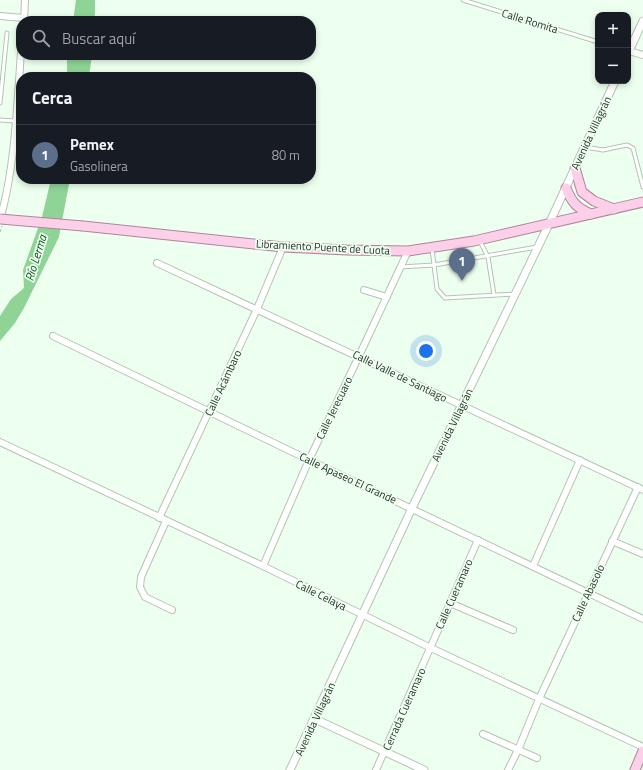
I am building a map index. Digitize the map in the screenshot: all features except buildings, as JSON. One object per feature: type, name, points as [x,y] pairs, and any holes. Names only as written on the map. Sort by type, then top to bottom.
[{"type":"main road","points":[[575,168],[582,192],[594,201],[614,209]]},
{"type":"main road","points":[[566,188],[570,199],[581,209],[591,214]]},
{"type":"main road","name":"Libramiento Puente de Cuota","points":[[0,219],[83,226],[283,247],[408,251],[479,240],[643,202]]},
{"type":"main road","points":[[635,770],[643,751]]},
{"type":"street","points":[[24,16],[25,0]]},
{"type":"street","points":[[0,16],[16,19]]},
{"type":"street","points":[[630,48],[643,21]]},
{"type":"street","points":[[631,53],[643,55]]},
{"type":"street","points":[[19,72],[20,60]]},
{"type":"street","name":"Avenida Villagrán","points":[[290,770],[412,508],[549,224],[614,84]]},
{"type":"street","points":[[0,219],[16,110]]},
{"type":"street","name":"Calle Acámbaro","points":[[159,518],[257,309],[283,247]]},
{"type":"street","name":"Calle Jerecuaro","points":[[263,566],[309,460],[408,251]]},
{"type":"street","name":"Calle Valle de Santiago","points":[[157,263],[640,488]]},
{"type":"street","points":[[364,290],[386,297]]},
{"type":"street","name":"Calle Apaseo El Grande","points":[[53,336],[643,619]]},
{"type":"street","name":"Calle Celaya","points":[[0,442],[263,566],[431,648],[643,747]]},
{"type":"street","points":[[533,566],[580,460]]},
{"type":"street","name":"Calle Abasolo","points":[[508,770],[518,750],[539,698],[612,541],[640,488]]},
{"type":"street","points":[[166,521],[141,577],[140,587],[145,597],[172,610]]},
{"type":"street","name":"Calle Cueramaro","points":[[431,648],[478,540]]},
{"type":"street","points":[[612,541],[643,554]]},
{"type":"street","points":[[450,603],[513,630]]},
{"type":"street","name":"Cerrada Cueramaro","points":[[376,770],[431,648]]},
{"type":"street","points":[[315,719],[424,770]]},
{"type":"street","points":[[483,734],[537,758]]},
{"type":"lane","name":"Calle Romita","points":[[463,0],[595,41]]},
{"type":"lane","points":[[0,103],[7,33]]},
{"type":"lane","points":[[0,120],[15,121]]},
{"type":"lane","points":[[585,147],[603,150],[627,145],[633,148],[643,187]]},
{"type":"lane","points":[[479,240],[488,257],[494,295]]},
{"type":"lane","points":[[432,247],[436,289],[445,298],[515,294]]},
{"type":"lane","points":[[400,267],[434,265],[488,257],[538,247]]},
{"type":"water","points":[[76,0],[95,0],[95,16],[74,16]]},
{"type":"water","points":[[67,60],[91,60],[90,72],[67,72]]},
{"type":"water","name":"Río Lerma","points":[[50,184],[69,184],[59,237],[24,308],[15,323],[0,341],[0,316],[11,299],[24,287],[23,270],[42,217]]},
{"type":"place","name":"Pemex","points":[[462,281]]}]
